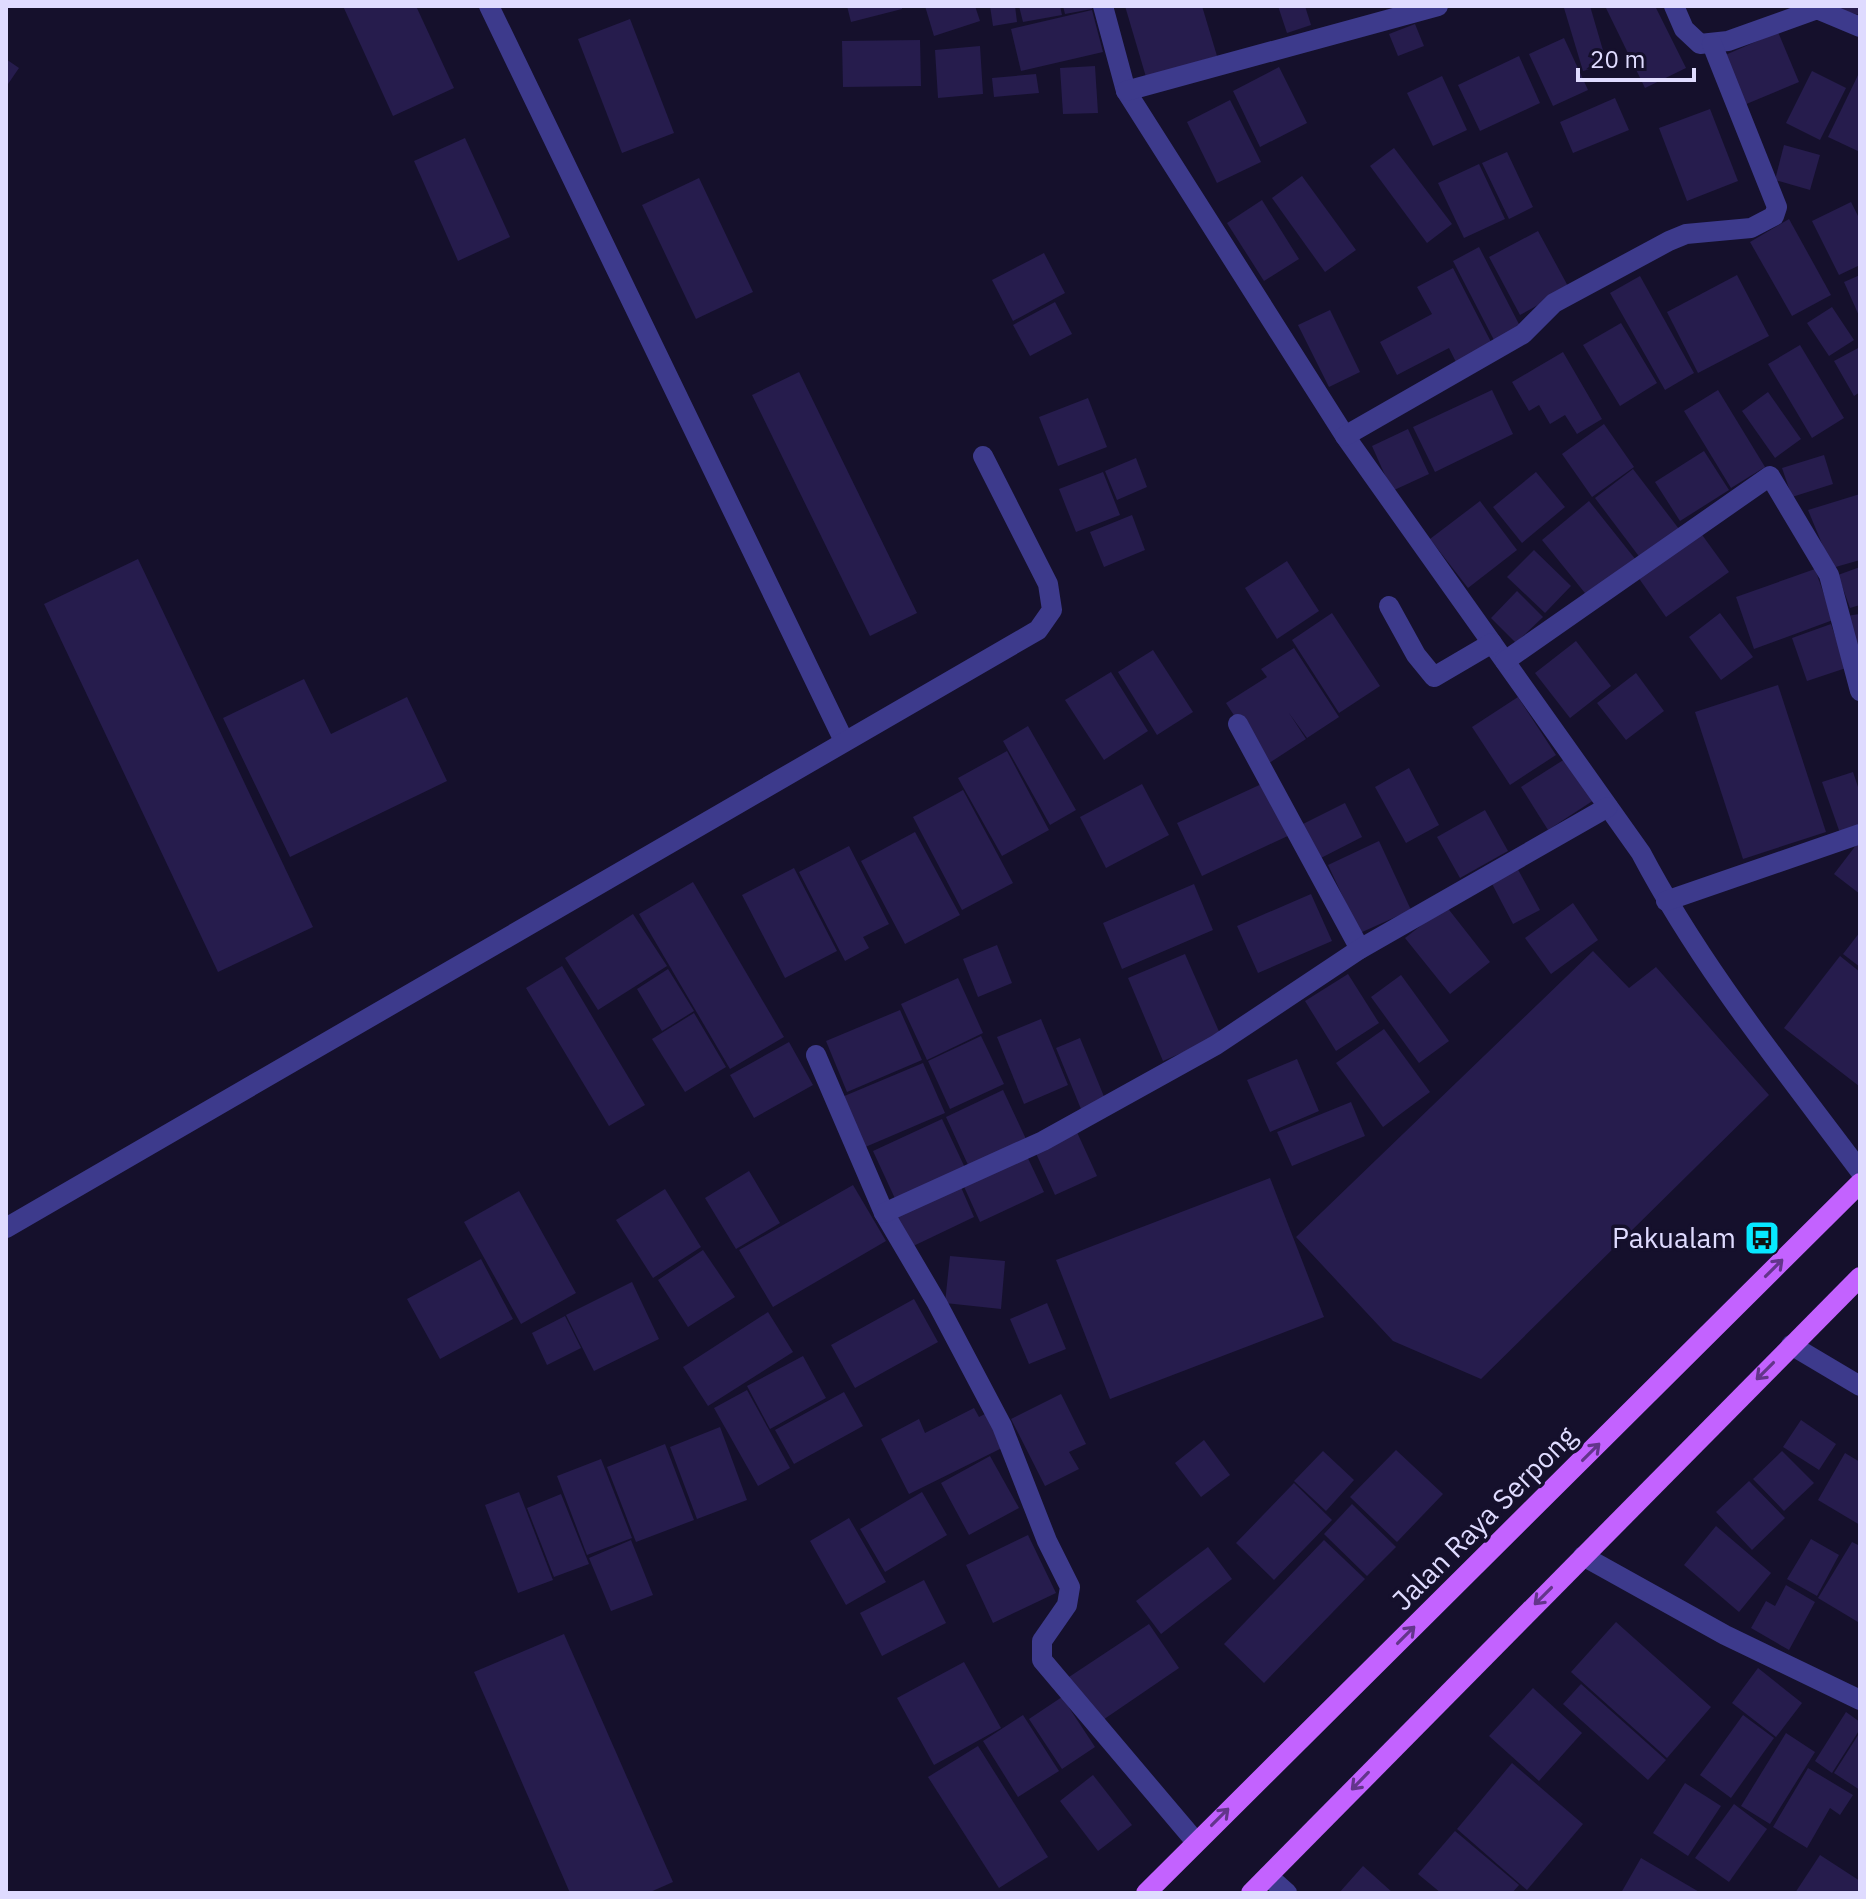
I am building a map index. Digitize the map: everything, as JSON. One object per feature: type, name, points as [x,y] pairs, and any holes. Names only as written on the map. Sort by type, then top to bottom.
[{"type":"main road","name":"Jalan Raya Serpong","points":[[1146,1893],[1860,1183]]},
{"type":"main road","points":[[1251,1893],[1860,1277]]},
{"type":"street","points":[[489,6],[844,741]]},
{"type":"street","points":[[1103,6],[1126,91],[1345,436],[1641,853],[1666,901],[1758,1034],[1860,1171]]},
{"type":"street","points":[[1126,91],[1438,6]]},
{"type":"street","points":[[1674,6],[1690,37],[1700,44],[1712,44],[1817,9],[1860,27]]},
{"type":"street","points":[[1345,436],[1523,334],[1554,303],[1669,241],[1686,234],[1751,228],[1774,216],[1777,207],[1712,44]]},
{"type":"street","points":[[6,1228],[1038,630],[1052,610],[1048,584],[983,456]]},
{"type":"street","points":[[1505,661],[1770,476],[1829,575],[1860,691]]},
{"type":"street","points":[[1389,606],[1416,655],[1434,677],[1492,643]]},
{"type":"street","points":[[1238,724],[1360,949]]},
{"type":"street","points":[[884,1213],[1057,1134],[1216,1045],[1360,949],[1608,807]]},
{"type":"street","points":[[1666,901],[1860,834]]},
{"type":"street","points":[[816,1055],[884,1213],[937,1303],[1002,1426],[1047,1541],[1070,1587],[1067,1605],[1042,1641],[1042,1660],[1196,1842]]},
{"type":"street","points":[[1791,1345],[1860,1386]]},
{"type":"street","points":[[1583,1556],[1725,1635],[1860,1700]]},
{"type":"street","points":[[1268,1876],[1287,1893]]},
{"type":"building","points":[[343,6],[416,6],[454,88],[393,116]]},
{"type":"building","points":[[847,6],[902,6],[902,9],[851,22]]},
{"type":"building","points":[[925,6],[975,6],[980,21],[934,36]]},
{"type":"building","points":[[990,6],[1015,6],[1017,22],[993,26]]},
{"type":"building","points":[[1019,6],[1060,6],[1062,15],[1023,22]]},
{"type":"building","points":[[1063,6],[1091,6],[1092,9],[1065,14]]},
{"type":"building","points":[[1125,6],[1202,6],[1217,56],[1146,77]]},
{"type":"building","points":[[1278,6],[1305,6],[1311,25],[1287,33]]},
{"type":"building","points":[[1590,6],[1607,64],[1583,71],[1564,8]]},
{"type":"building","points":[[1605,6],[1655,6],[1686,68],[1645,88]]},
{"type":"building","points":[[1826,6],[1860,6],[1860,15],[1826,7]]},
{"type":"building","points":[[1092,10],[1103,52],[1021,71],[1011,29]]},
{"type":"building","points":[[630,19],[674,133],[622,153],[578,39]]},
{"type":"building","points":[[1415,24],[1424,46],[1398,56],[1389,34]]},
{"type":"building","points":[[1778,32],[1799,82],[1744,105],[1723,56]]},
{"type":"building","points":[[1564,38],[1588,90],[1553,106],[1529,54]]},
{"type":"building","points":[[920,40],[921,86],[843,87],[842,41]]},
{"type":"building","points":[[980,46],[983,94],[938,98],[935,50]]},
{"type":"building","points":[[1519,56],[1540,103],[1480,131],[1458,85]]},
{"type":"building","points":[[6,59],[19,68],[6,87]]},
{"type":"building","points":[[1095,66],[1098,113],[1063,114],[1060,68]]},
{"type":"building","points":[[1279,67],[1307,123],[1260,147],[1233,91]]},
{"type":"building","points":[[1812,71],[1846,88],[1820,140],[1786,123]]},
{"type":"building","points":[[1860,71],[1860,152],[1828,137]]},
{"type":"building","points":[[1036,74],[1039,93],[994,97],[992,78]]},
{"type":"building","points":[[1442,76],[1467,130],[1433,146],[1407,93]]},
{"type":"building","points":[[1615,98],[1629,130],[1573,153],[1560,122]]},
{"type":"building","points":[[1230,100],[1261,162],[1217,183],[1187,122]]},
{"type":"building","points":[[1710,109],[1738,181],[1687,201],[1659,128]]},
{"type":"building","points":[[465,138],[510,237],[458,261],[414,161]]},
{"type":"building","points":[[1784,145],[1820,155],[1810,190],[1775,180]]},
{"type":"building","points":[[1394,148],[1452,224],[1427,243],[1370,166]]},
{"type":"building","points":[[1507,152],[1533,207],[1509,219],[1482,163]]},
{"type":"building","points":[[1479,164],[1505,219],[1464,238],[1438,183]]},
{"type":"building","points":[[1302,176],[1356,250],[1325,272],[1272,198]]},
{"type":"building","points":[[699,178],[753,292],[696,319],[642,205]]},
{"type":"building","points":[[1262,200],[1299,259],[1264,281],[1227,223]]},
{"type":"building","points":[[1851,202],[1860,220],[1860,265],[1839,275],[1812,221]]},
{"type":"building","points":[[1789,219],[1831,295],[1792,316],[1750,242]]},
{"type":"building","points":[[1538,231],[1569,288],[1520,315],[1489,257]]},
{"type":"building","points":[[1479,247],[1521,328],[1495,342],[1453,261]]},
{"type":"building","points":[[1044,253],[1065,293],[1013,321],[992,280]]},
{"type":"building","points":[[1453,268],[1491,342],[1456,362],[1449,348],[1397,375],[1380,342],[1432,314],[1417,287]]},
{"type":"building","points":[[1737,275],[1769,336],[1698,373],[1667,312]]},
{"type":"building","points":[[1860,275],[1860,318],[1844,282]]},
{"type":"building","points":[[1640,276],[1694,373],[1665,390],[1610,293]]},
{"type":"building","points":[[1055,302],[1072,334],[1030,356],[1013,325]]},
{"type":"building","points":[[1832,307],[1854,340],[1829,356],[1807,323]]},
{"type":"building","points":[[1330,310],[1360,372],[1329,387],[1298,325]]},
{"type":"building","points":[[1621,323],[1657,383],[1620,406],[1583,345]]},
{"type":"building","points":[[1800,345],[1844,418],[1812,438],[1768,364]]},
{"type":"building","points":[[1860,347],[1860,392],[1854,396],[1834,361]]},
{"type":"building","points":[[1563,352],[1602,419],[1577,434],[1565,415],[1550,424],[1539,405],[1529,411],[1512,382]]},
{"type":"building","points":[[799,372],[917,613],[870,636],[752,395]]},
{"type":"building","points":[[1492,390],[1513,434],[1435,472],[1413,427]]},
{"type":"building","points":[[1718,390],[1765,467],[1731,488],[1684,411]]},
{"type":"building","points":[[1768,392],[1801,439],[1775,458],[1742,411]]},
{"type":"building","points":[[1088,398],[1107,447],[1058,466],[1039,417]]},
{"type":"building","points":[[1604,424],[1634,467],[1592,497],[1562,454]]},
{"type":"building","points":[[1408,429],[1429,474],[1392,491],[1372,446]]},
{"type":"building","points":[[1704,451],[1729,490],[1680,521],[1655,482]]},
{"type":"building","points":[[1824,455],[1833,484],[1792,497],[1782,468]]},
{"type":"building","points":[[1136,458],[1147,487],[1117,500],[1105,471]]},
{"type":"building","points":[[1633,469],[1679,529],[1641,559],[1595,498]]},
{"type":"building","points":[[1103,472],[1120,515],[1076,532],[1059,489]]},
{"type":"building","points":[[1536,472],[1565,507],[1522,543],[1493,507]]},
{"type":"building","points":[[1860,494],[1860,560],[1832,568],[1808,510]]},
{"type":"building","points":[[1480,501],[1517,550],[1468,588],[1430,539]]},
{"type":"building","points":[[1589,501],[1636,560],[1589,598],[1542,540]]},
{"type":"building","points":[[1132,515],[1145,550],[1104,567],[1090,532]]},
{"type":"building","points":[[1700,532],[1729,572],[1666,617],[1638,577]]},
{"type":"building","points":[[1534,550],[1571,586],[1545,613],[1507,577]]},
{"type":"building","points":[[138,559],[313,927],[218,972],[44,604]]},
{"type":"building","points":[[1287,561],[1319,611],[1277,639],[1245,588]]},
{"type":"building","points":[[1860,567],[1860,605],[1850,608],[1838,575]]},
{"type":"building","points":[[1815,569],[1833,620],[1754,649],[1736,597]]},
{"type":"building","points":[[1517,591],[1543,617],[1516,643],[1491,618]]},
{"type":"building","points":[[1332,613],[1380,686],[1339,713],[1292,640]]},
{"type":"building","points":[[1720,613],[1753,657],[1721,680],[1689,637]]},
{"type":"building","points":[[1860,614],[1860,658],[1846,616]]},
{"type":"building","points":[[1831,624],[1846,668],[1807,681],[1792,638]]},
{"type":"building","points":[[1576,641],[1611,686],[1570,718],[1535,673]]},
{"type":"building","points":[[1294,648],[1339,717],[1307,738],[1289,713],[1306,739],[1266,765],[1226,703],[1267,677],[1261,669]]},
{"type":"building","points":[[1153,650],[1193,712],[1157,735],[1118,672]]},
{"type":"building","points":[[1111,672],[1148,731],[1104,760],[1065,700]]},
{"type":"building","points":[[1636,673],[1664,711],[1626,740],[1597,703]]},
{"type":"building","points":[[304,679],[331,734],[407,697],[447,781],[290,857],[223,718]]},
{"type":"building","points":[[1778,685],[1826,832],[1743,859],[1695,712]]},
{"type":"building","points":[[1518,697],[1556,755],[1510,785],[1472,727]]},
{"type":"building","points":[[1028,726],[1076,810],[1050,825],[1003,741]]},
{"type":"building","points":[[1007,751],[1049,830],[1002,856],[958,778]]},
{"type":"building","points":[[1568,757],[1594,800],[1548,830],[1521,787]]},
{"type":"building","points":[[1409,768],[1439,825],[1406,843],[1375,787]]},
{"type":"building","points":[[1853,772],[1860,793],[1860,826],[1840,833],[1822,782]]},
{"type":"building","points":[[1268,781],[1292,834],[1202,876],[1177,823]]},
{"type":"building","points":[[1142,784],[1169,835],[1106,868],[1080,817]]},
{"type":"building","points":[[963,790],[1013,883],[962,910],[913,817]]},
{"type":"building","points":[[1345,803],[1362,837],[1315,861],[1297,827]]},
{"type":"building","points":[[1485,810],[1508,851],[1460,878],[1437,837]]},
{"type":"building","points":[[915,832],[960,915],[905,944],[861,861]]},
{"type":"building","points":[[1860,840],[1860,894],[1834,874]]},
{"type":"building","points":[[1379,841],[1411,910],[1360,933],[1328,865]]},
{"type":"building","points":[[849,846],[889,924],[863,937],[869,948],[845,961],[799,872]]},
{"type":"building","points":[[1515,864],[1540,910],[1513,924],[1489,878]]},
{"type":"building","points":[[794,868],[837,951],[785,978],[742,895]]},
{"type":"building","points":[[693,882],[784,1037],[730,1069],[639,914]]},
{"type":"building","points":[[1194,884],[1213,930],[1122,969],[1103,923]]},
{"type":"building","points":[[1311,894],[1332,941],[1258,973],[1237,926]]},
{"type":"building","points":[[1573,903],[1598,940],[1551,974],[1525,938]]},
{"type":"building","points":[[1446,906],[1490,962],[1450,994],[1405,938]]},
{"type":"building","points":[[633,914],[667,966],[598,1010],[565,958]]},
{"type":"building","points":[[1860,932],[1860,967],[1843,954]]},
{"type":"building","points":[[997,945],[1012,983],[978,997],[963,959]]},
{"type":"building","points":[[1593,951],[1629,988],[1656,967],[1769,1095],[1481,1379],[1393,1341],[1296,1237]]},
{"type":"building","points":[[1185,954],[1221,1036],[1163,1061],[1128,978]]},
{"type":"building","points":[[1840,956],[1860,972],[1859,1086],[1784,1028]]},
{"type":"building","points":[[562,966],[645,1105],[609,1126],[526,988]]},
{"type":"building","points":[[668,969],[694,1011],[662,1031],[637,989]]},
{"type":"building","points":[[1348,974],[1379,1023],[1336,1051],[1305,1001]]},
{"type":"building","points":[[1401,975],[1449,1041],[1419,1063],[1371,997]]},
{"type":"building","points":[[958,978],[983,1033],[927,1060],[901,1004]]},
{"type":"building","points":[[900,1010],[922,1060],[847,1092],[826,1041]]},
{"type":"building","points":[[694,1013],[726,1067],[685,1092],[652,1039]]},
{"type":"building","points":[[1041,1019],[1068,1085],[1024,1104],[997,1037]]},
{"type":"building","points":[[1384,1029],[1430,1092],[1383,1127],[1336,1063]]},
{"type":"building","points":[[981,1036],[1004,1084],[950,1109],[928,1061]]},
{"type":"building","points":[[1080,1038],[1105,1099],[1081,1109],[1056,1048]]},
{"type":"building","points":[[789,1042],[813,1085],[754,1118],[730,1075]]},
{"type":"building","points":[[1297,1059],[1319,1111],[1270,1132],[1247,1080]]},
{"type":"building","points":[[923,1063],[945,1113],[863,1148],[842,1097]]},
{"type":"building","points":[[1003,1090],[1026,1139],[969,1167],[946,1117]]},
{"type":"building","points":[[1351,1102],[1365,1136],[1292,1166],[1277,1132]]},
{"type":"building","points":[[942,1119],[967,1172],[898,1205],[873,1151]]},
{"type":"building","points":[[1076,1130],[1097,1176],[1055,1195],[1034,1149]]},
{"type":"building","points":[[1024,1150],[1044,1192],[980,1222],[961,1180]]},
{"type":"building","points":[[749,1171],[780,1223],[736,1249],[705,1198]]},
{"type":"building","points":[[1270,1178],[1324,1317],[1110,1399],[1056,1260]]},
{"type":"building","points":[[853,1185],[886,1241],[773,1307],[739,1250]]},
{"type":"building","points":[[960,1185],[974,1217],[907,1249],[892,1218]]},
{"type":"building","points":[[665,1189],[701,1247],[653,1278],[616,1220]]},
{"type":"building","points":[[519,1191],[576,1293],[521,1324],[464,1222]]},
{"type":"building","points":[[703,1250],[735,1297],[688,1327],[658,1280]]},
{"type":"building","points":[[950,1256],[1005,1261],[1001,1309],[945,1303]]},
{"type":"building","points":[[481,1259],[513,1319],[440,1359],[407,1299]]},
{"type":"building","points":[[632,1282],[659,1339],[594,1371],[566,1315]]},
{"type":"building","points":[[914,1299],[938,1342],[855,1388],[831,1345]]},
{"type":"building","points":[[1047,1303],[1066,1349],[1029,1364],[1010,1319]]},
{"type":"building","points":[[768,1312],[793,1352],[708,1406],[683,1367]]},
{"type":"building","points":[[565,1316],[581,1348],[547,1365],[532,1333]]},
{"type":"building","points":[[803,1356],[826,1398],[770,1429],[747,1386]]},
{"type":"building","points":[[747,1390],[790,1468],[758,1486],[714,1408]]},
{"type":"building","points":[[844,1392],[863,1426],[794,1464],[775,1430]]},
{"type":"building","points":[[1061,1394],[1086,1444],[1069,1452],[1079,1469],[1045,1486],[1011,1419]]},
{"type":"building","points":[[974,1408],[979,1417],[989,1412],[1006,1446],[909,1494],[881,1439],[919,1419],[925,1433]]},
{"type":"building","points":[[1801,1420],[1836,1444],[1819,1470],[1783,1447]]},
{"type":"building","points":[[720,1427],[747,1500],[697,1519],[670,1447]]},
{"type":"building","points":[[1204,1440],[1230,1475],[1201,1497],[1175,1463]]},
{"type":"building","points":[[665,1444],[694,1520],[636,1542],[607,1467]]},
{"type":"building","points":[[1396,1450],[1443,1494],[1397,1542],[1350,1497]]},
{"type":"building","points":[[1323,1451],[1354,1480],[1326,1511],[1294,1481]]},
{"type":"building","points":[[1782,1451],[1814,1483],[1784,1511],[1753,1479]]},
{"type":"building","points":[[1845,1453],[1860,1462],[1860,1525],[1818,1500]]},
{"type":"building","points":[[990,1456],[1019,1508],[969,1535],[941,1483]]},
{"type":"building","points":[[601,1459],[632,1538],[587,1555],[557,1476]]},
{"type":"building","points":[[1749,1481],[1785,1518],[1752,1550],[1716,1512]]},
{"type":"building","points":[[1294,1483],[1332,1520],[1274,1580],[1236,1543]]},
{"type":"building","points":[[519,1492],[553,1580],[518,1593],[485,1505]]},
{"type":"building","points":[[922,1492],[947,1535],[885,1572],[860,1529]]},
{"type":"building","points":[[561,1494],[589,1564],[554,1577],[527,1508]]},
{"type":"building","points":[[1352,1504],[1396,1547],[1367,1576],[1324,1534]]},
{"type":"building","points":[[849,1518],[886,1582],[846,1605],[810,1541]]},
{"type":"building","points":[[1716,1526],[1771,1573],[1739,1612],[1684,1565]]},
{"type":"building","points":[[1028,1535],[1056,1593],[993,1623],[966,1565]]},
{"type":"building","points":[[1811,1539],[1839,1555],[1817,1596],[1787,1579]]},
{"type":"building","points":[[631,1540],[653,1595],[611,1611],[589,1558]]},
{"type":"building","points":[[1324,1540],[1365,1579],[1264,1683],[1224,1644]]},
{"type":"building","points":[[1852,1542],[1860,1546],[1858,1622],[1818,1598]]},
{"type":"building","points":[[1208,1547],[1232,1579],[1161,1634],[1136,1601]]},
{"type":"building","points":[[924,1580],[946,1623],[882,1656],[860,1613]]},
{"type":"building","points":[[1786,1585],[1815,1602],[1789,1650],[1751,1628],[1766,1601],[1775,1606]]},
{"type":"building","points":[[1616,1622],[1711,1707],[1667,1758],[1571,1672]]},
{"type":"building","points":[[1149,1624],[1179,1668],[1097,1724],[1066,1679]]},
{"type":"building","points":[[564,1634],[673,1882],[648,1893],[570,1893],[474,1672]]},
{"type":"building","points":[[964,1662],[1001,1728],[934,1765],[897,1698]]},
{"type":"building","points":[[1758,1668],[1802,1703],[1776,1737],[1732,1703]]},
{"type":"building","points":[[1581,1684],[1666,1760],[1648,1780],[1563,1704]]},
{"type":"building","points":[[1533,1688],[1582,1733],[1539,1781],[1489,1736]]},
{"type":"building","points":[[1062,1697],[1095,1747],[1062,1769],[1029,1719]]},
{"type":"building","points":[[1846,1712],[1860,1722],[1860,1729],[1832,1773],[1815,1761]]},
{"type":"building","points":[[1023,1715],[1059,1771],[1018,1797],[983,1741]]},
{"type":"building","points":[[1743,1715],[1774,1738],[1731,1798],[1700,1775]]},
{"type":"building","points":[[1860,1732],[1860,1790],[1834,1773]]},
{"type":"building","points":[[1786,1733],[1815,1752],[1770,1824],[1741,1806]]},
{"type":"building","points":[[978,1746],[1048,1857],[999,1888],[928,1777]]},
{"type":"building","points":[[1512,1763],[1583,1824],[1527,1890],[1457,1829]]},
{"type":"building","points":[[1808,1768],[1853,1795],[1840,1815],[1830,1808],[1807,1848],[1773,1827]]},
{"type":"building","points":[[1093,1775],[1132,1825],[1098,1851],[1060,1801]]},
{"type":"building","points":[[1685,1783],[1721,1806],[1688,1856],[1653,1833]]},
{"type":"building","points":[[1734,1804],[1767,1829],[1729,1882],[1695,1858]]},
{"type":"building","points":[[1455,1831],[1519,1885],[1512,1893],[1441,1893],[1418,1874]]},
{"type":"building","points":[[1820,1855],[1860,1881],[1860,1893],[1795,1893]]},
{"type":"building","points":[[1641,1858],[1701,1893],[1621,1893]]},
{"type":"building","points":[[1363,1866],[1393,1893],[1339,1893]]},
{"type":"place","name":"Pakualam","points":[[1762,1238]]}]
